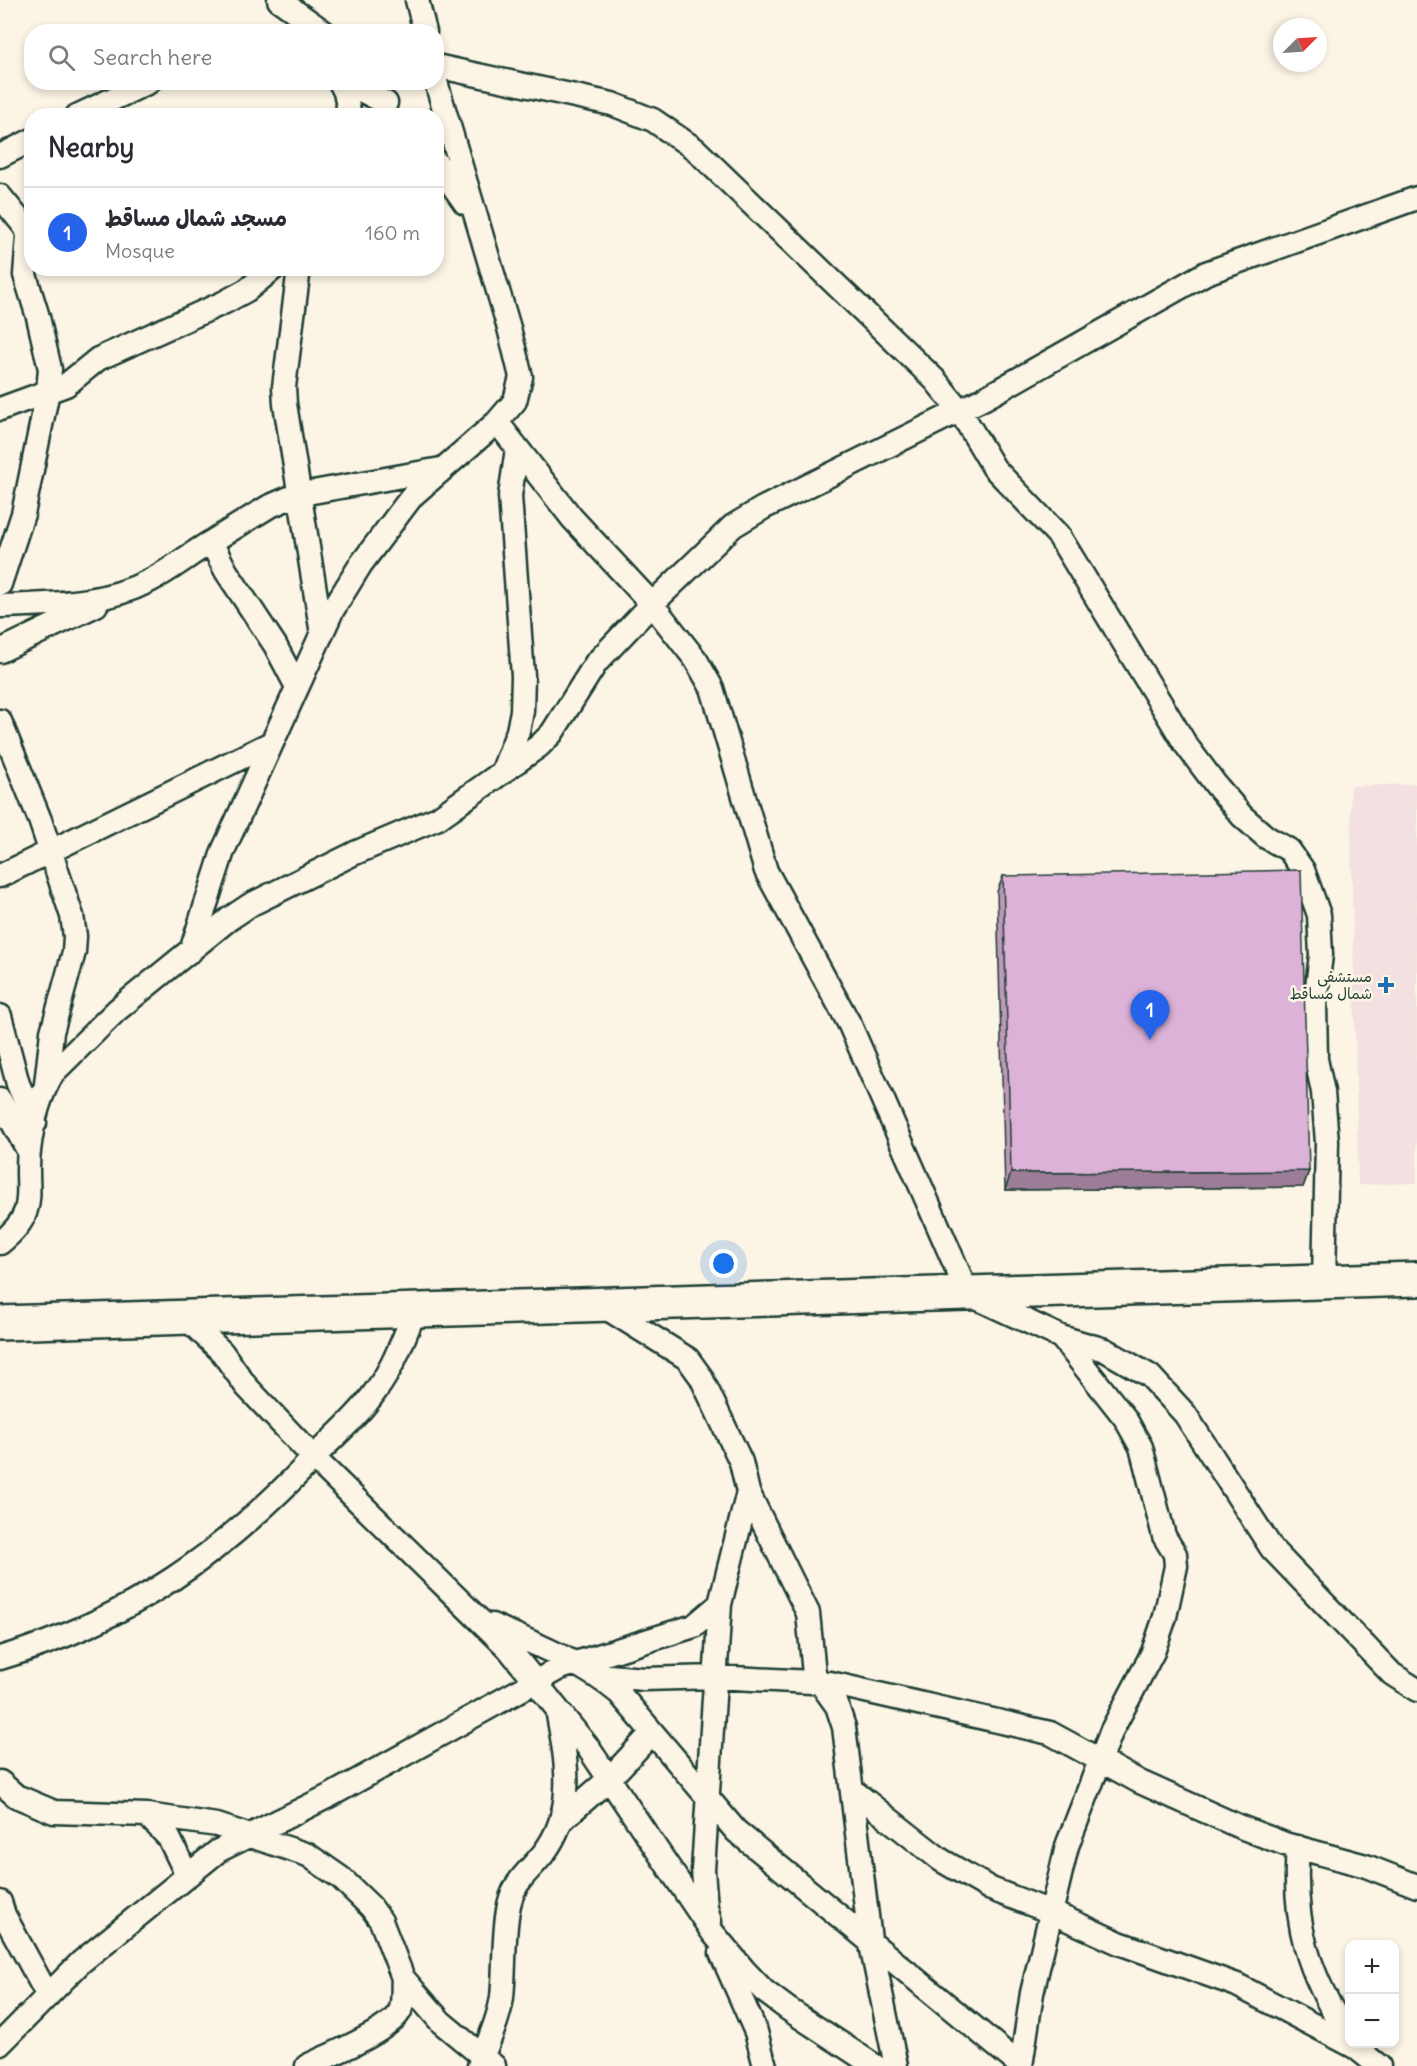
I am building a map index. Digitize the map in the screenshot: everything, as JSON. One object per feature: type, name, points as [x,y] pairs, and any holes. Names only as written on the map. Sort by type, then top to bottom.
[{"type":"highway","points":[[0,1323],[1417,1279]]},
{"type":"street","points":[[279,0],[313,24]]},
{"type":"street","points":[[444,68],[612,104],[653,120],[695,149],[935,380],[960,411],[994,468],[1059,536],[1186,745],[1242,816],[1266,837],[1289,850],[1307,880],[1319,915],[1321,955],[1315,1003],[1316,1059],[1323,1092],[1327,1142],[1324,1282]]},
{"type":"street","points":[[94,108],[132,90]]},
{"type":"street","points":[[344,90],[348,108]]},
{"type":"street","points":[[362,90],[381,99]]},
{"type":"street","points":[[438,90],[444,108]]},
{"type":"street","points":[[191,951],[223,850],[332,611],[361,564],[413,495],[497,422],[515,401],[520,377],[509,328],[444,109]]},
{"type":"street","points":[[0,156],[24,144]]},
{"type":"street","points":[[444,174],[477,222]]},
{"type":"street","points":[[0,196],[24,226]]},
{"type":"street","points":[[46,1085],[53,1073],[117,1010],[228,919],[250,905],[355,854],[438,818],[539,746],[552,733],[596,663],[652,604],[733,526],[763,508],[960,411],[1206,273],[1417,199]]},
{"type":"street","points":[[0,584],[23,514],[48,391],[50,369],[46,346],[25,276]]},
{"type":"street","points":[[0,409],[66,384],[98,359],[232,298],[262,276]]},
{"type":"street","points":[[298,276],[284,387],[285,404],[301,494],[321,634]]},
{"type":"street","points":[[497,422],[572,518],[652,604],[696,660],[712,688],[766,871],[850,1025],[968,1294],[1061,1336],[1105,1350],[1150,1376],[1185,1414],[1272,1549],[1392,1674],[1417,1690]]},
{"type":"street","points":[[502,773],[518,731],[522,711],[523,676],[510,496],[517,449]]},
{"type":"street","points":[[0,651],[148,581],[268,507],[301,494],[443,469]]},
{"type":"street","points":[[211,542],[226,571],[275,645],[297,687]]},
{"type":"street","points":[[0,606],[86,601],[127,591]]},
{"type":"street","points":[[0,721],[40,820],[72,916],[75,936],[74,952],[52,1032],[46,1085],[29,1152],[30,1188],[27,1208],[20,1222],[0,1243]]},
{"type":"street","points":[[0,876],[271,743]]},
{"type":"street","points":[[0,1017],[18,1084],[35,1123]]},
{"type":"street","points":[[0,1100],[29,1152]]},
{"type":"street","points":[[603,1306],[688,1359],[701,1377],[741,1462],[748,1492],[808,1613],[810,1656],[814,1674],[837,1706],[844,1727],[870,1940],[896,2066]]},
{"type":"street","points":[[0,1658],[72,1635],[178,1577],[247,1523],[314,1458],[378,1388],[415,1311]]},
{"type":"street","points":[[186,1318],[222,1352],[246,1386],[314,1458],[484,1621],[509,1649],[610,1778],[712,1933],[764,1991],[875,2066]]},
{"type":"street","points":[[1021,2066],[1032,1993],[1077,1815],[1130,1692],[1153,1652],[1165,1617],[1176,1566],[1174,1554],[1164,1536],[1141,1447],[1125,1418],[1061,1336]]},
{"type":"street","points":[[748,1492],[720,1604],[703,1870],[705,1907],[712,1933],[756,2032],[765,2066]]},
{"type":"street","points":[[0,2044],[81,1962],[218,1851],[333,1794],[534,1682],[575,1663],[694,1626],[720,1604]]},
{"type":"street","points":[[484,1621],[575,1663],[597,1675],[619,1693],[736,1831],[1021,2066]]},
{"type":"street","points":[[597,1675],[644,1679],[715,1677],[819,1683],[1050,1733],[1182,1802],[1298,1847],[1366,1866],[1417,1886]]},
{"type":"street","points":[[0,1782],[16,1796],[54,1812],[147,1815],[217,1825],[308,1855],[358,1892],[381,1921],[403,1978],[441,2022],[486,2062],[502,1997],[508,1910],[513,1892],[518,1880],[554,1838],[562,1820],[568,1771],[558,1710]]},
{"type":"street","points":[[562,1820],[610,1778],[652,1733]]},
{"type":"street","points":[[852,1790],[874,1810],[941,1860],[991,1889],[1051,1911],[1119,1943],[1237,1985],[1345,2039]]},
{"type":"street","points":[[147,1815],[169,1838],[187,1875]]},
{"type":"street","points":[[1298,1847],[1296,1893],[1301,1935],[1316,1980],[1345,2031]]},
{"type":"street","points":[[0,1902],[4,1915],[48,1996]]},
{"type":"street","points":[[307,2066],[378,2030],[392,2020],[400,2010],[403,1978]]},
{"type":"street","points":[[1358,2048],[1379,2066]]},
{"type":"shaded area","name":"مستشفى شمال مساقط","points":[[1417,784],[1417,1183],[1358,1185],[1350,786]]},
{"type":"building","points":[[1301,870],[1309,1171],[1011,1173],[1003,876]]},
{"type":"place","name":"مستشفى شمال مساقط","points":[[1386,985]]},
{"type":"place","name":"مسجد شمال مساقط","points":[[1150,1040]]}]
